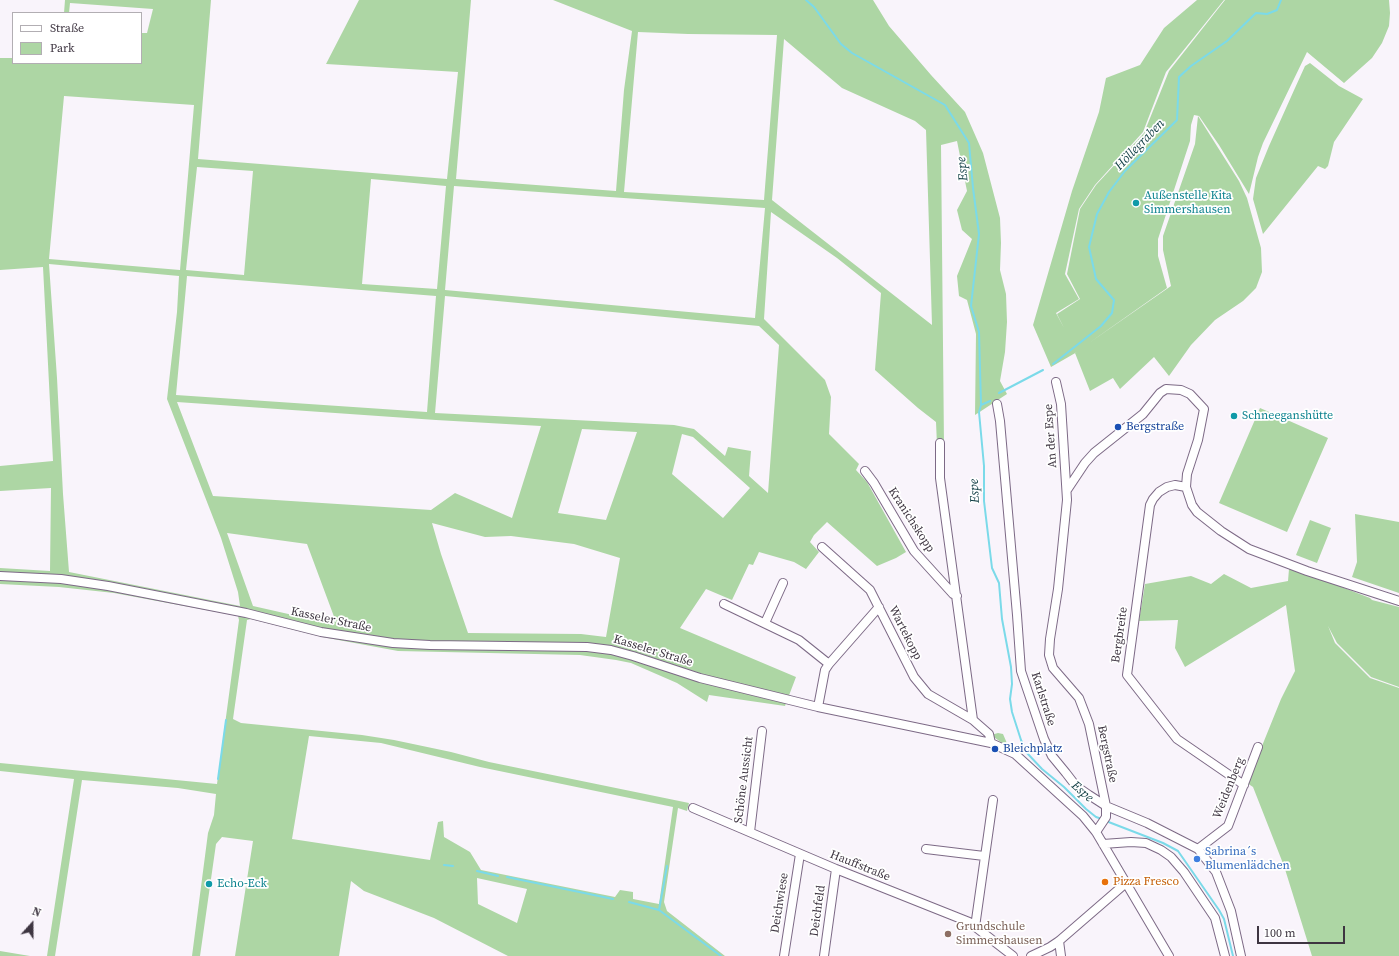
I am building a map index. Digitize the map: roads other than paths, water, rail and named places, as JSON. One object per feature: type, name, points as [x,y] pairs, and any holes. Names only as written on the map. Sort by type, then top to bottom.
[{"type":"street","name":"An der Espe","points":[[1056,382],[1061,404],[1067,490]]},
{"type":"street","name":"Bergstraße","points":[[1096,832],[1104,820],[1106,806],[1089,724],[1079,698],[1053,668],[1049,656],[1050,639],[1059,581],[1067,490],[1084,462],[1143,414],[1160,393],[1166,389],[1172,388],[1187,392],[1204,409],[1198,440],[1187,474],[1186,487],[1192,504],[1197,512],[1221,531],[1249,549],[1307,571],[1399,601]]},
{"type":"street","name":"Karlstraße","points":[[997,404],[1002,437],[1021,671],[1044,739],[1052,756],[1076,786],[1098,802],[1147,823],[1198,849],[1216,872],[1231,911],[1241,956]]},
{"type":"street","points":[[940,443],[940,478],[973,720],[988,734],[991,743]]},
{"type":"street","name":"Kranichskopp","points":[[864,471],[874,483],[914,551],[953,594],[957,596]]},
{"type":"street","name":"Bergbreite","points":[[1186,487],[1175,485],[1167,487],[1159,492],[1150,505],[1127,675],[1177,739],[1244,785]]},
{"type":"street","name":"Wartekopp","points":[[822,547],[870,590],[914,677],[928,694],[973,720]]},
{"type":"street","name":"Kasseler Straße","points":[[0,576],[61,579],[108,586],[246,613],[321,632],[393,643],[430,645],[587,647],[610,650],[700,678],[818,707],[991,743],[1015,754],[1083,816],[1096,832],[1170,956]]},
{"type":"street","points":[[765,623],[783,583]]},
{"type":"street","points":[[724,604],[799,640],[828,664]]},
{"type":"street","points":[[818,707],[825,670],[828,664],[879,607]]},
{"type":"street","name":"Schöne Aussicht","points":[[750,832],[762,731]]},
{"type":"street","name":"Weidenberg","points":[[1198,849],[1228,826],[1258,747]]},
{"type":"street","points":[[975,927],[993,800]]},
{"type":"street","name":"Hauffstraße","points":[[693,808],[836,869],[969,922],[1013,956]]},
{"type":"street","points":[[1103,844],[1131,842],[1146,843],[1161,850],[1171,857],[1184,872],[1215,918],[1225,956]]},
{"type":"street","points":[[926,849],[984,856]]},
{"type":"street","name":"Deichwiese","points":[[784,956],[800,854]]},
{"type":"street","name":"Deichfeld","points":[[824,956],[836,869]]},
{"type":"street","points":[[1031,956],[1059,941],[1126,883]]},
{"type":"street","points":[[1059,941],[1061,956]]},
{"type":"waterway","name":"Espe","points":[[806,0],[814,7],[841,44],[852,53],[945,105],[969,143],[979,234],[971,306],[979,332],[981,405],[979,412],[984,466],[984,501],[992,568],[999,583],[1002,619],[1011,667],[1012,684],[1010,699],[1012,712],[1027,753],[1042,769],[1064,787],[1086,809],[1096,817],[1102,819]]},
{"type":"waterway","name":"Höllegraben","points":[[1053,364],[1101,326],[1112,313],[1114,300],[1096,279],[1089,247],[1097,214],[1109,192],[1125,171],[1177,120],[1179,77],[1191,66],[1227,41],[1256,13],[1267,14],[1277,10],[1281,0]]},
{"type":"waterway","name":"Höllegraben","points":[[999,393],[1043,370]]},
{"type":"waterway","name":"Höllegraben","points":[[981,405],[990,401]]},
{"type":"waterway","points":[[218,779],[226,720]]},
{"type":"waterway","name":"Espe","points":[[1106,821],[1163,843],[1178,851],[1224,919],[1233,956]]},
{"type":"waterway","points":[[444,865],[453,866]]},
{"type":"waterway","points":[[659,910],[667,866]]},
{"type":"waterway","points":[[477,871],[498,876]]},
{"type":"waterway","points":[[507,877],[613,899]]},
{"type":"waterway","points":[[629,902],[659,910],[721,956]]},
{"type":"place","name":"Außenstelle Kita Simmershausen","points":[[1136,203]]},
{"type":"place","name":"Schneeganshütte","points":[[1234,416]]},
{"type":"place","name":"Bergstraße","points":[[1118,427]]},
{"type":"place","name":"Bleichplatz","points":[[995,749]]},
{"type":"place","name":"Sabrina´s Blumenlädchen","points":[[1197,859]]},
{"type":"place","name":"Pizza Fresco","points":[[1105,882]]},
{"type":"place","name":"Echo-Eck","points":[[209,884]]},
{"type":"place","name":"Grundschule Simmershausen","points":[[948,934]]}]
